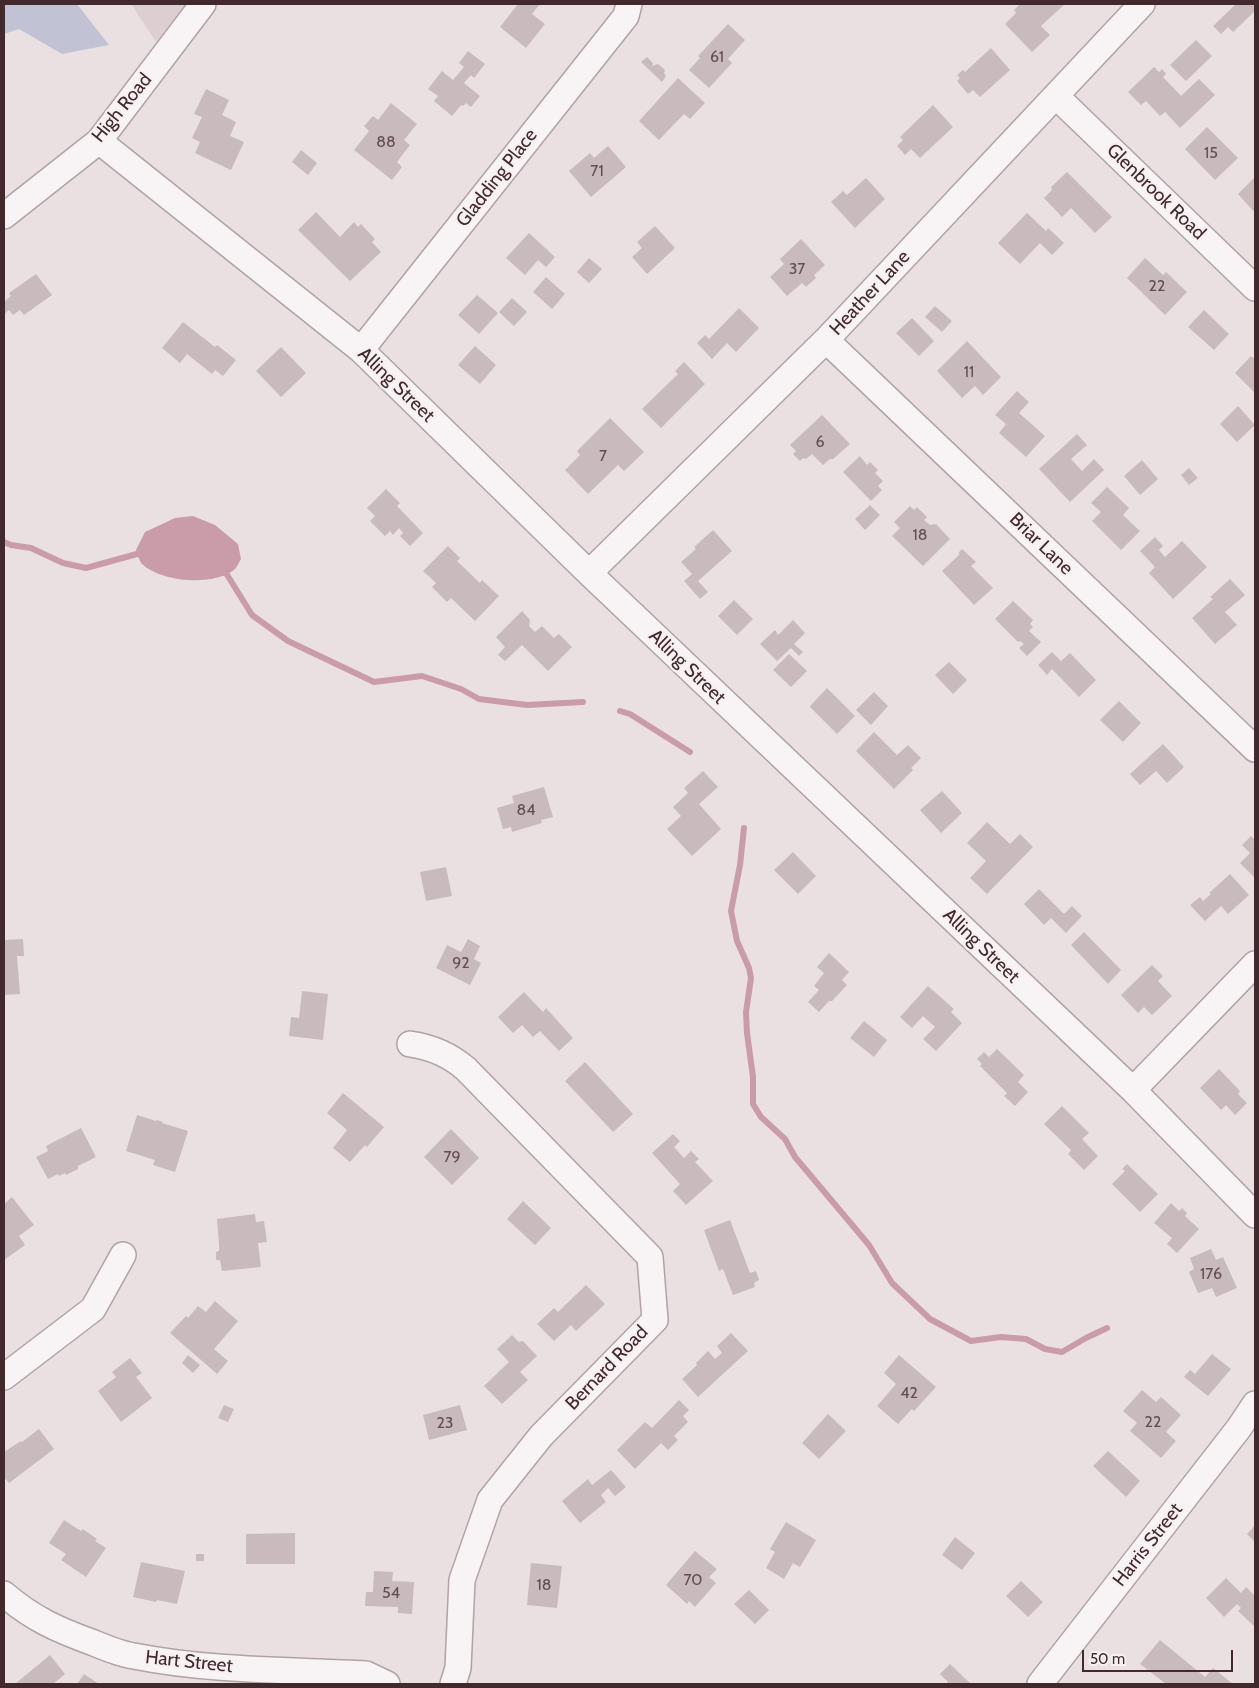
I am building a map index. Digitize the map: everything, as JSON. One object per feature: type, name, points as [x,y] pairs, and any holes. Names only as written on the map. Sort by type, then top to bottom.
[{"type":"street","name":"High Road","points":[[4,216],[99,141],[203,4]]},
{"type":"street","name":"Gladding Place","points":[[361,350],[626,16],[629,4]]},
{"type":"street","name":"Heather Lane","points":[[589,573],[826,340],[1056,96],[1138,5]]},
{"type":"street","name":"Glenbrook Road","points":[[1056,96],[1255,288]]},
{"type":"street","name":"Alling Street","points":[[99,141],[361,350],[589,573],[1133,1090],[1255,1215]]},
{"type":"street","name":"Briar Lane","points":[[826,340],[1255,749]]},
{"type":"street","points":[[1133,1090],[1255,964]]},
{"type":"street","name":"Bernard Road","points":[[410,1044],[441,1052],[466,1068],[650,1257],[654,1320],[541,1436],[490,1500],[462,1580],[458,1668],[453,1684]]},
{"type":"street","points":[[4,1376],[93,1309],[123,1255]]},
{"type":"street","name":"Harris Street","points":[[1040,1684],[1240,1428],[1255,1404]]},
{"type":"street","name":"Hart Street","points":[[4,1594],[17,1606],[43,1623],[68,1634],[132,1656],[194,1665],[366,1674],[387,1684]]},
{"type":"shaded area","points":[[4,4],[77,4],[109,45],[62,54],[19,29],[4,34]]},
{"type":"shaded area","points":[[131,4],[186,4],[156,42]]},
{"type":"shaded area","points":[[193,516],[215,525],[238,544],[241,559],[235,569],[226,575],[214,578],[188,580],[162,575],[142,564],[136,550],[145,532],[175,518]]},
{"type":"building","points":[[518,4],[540,4],[532,14],[545,24],[526,48],[500,27]]},
{"type":"building","points":[[1020,4],[1065,4],[1041,26],[1050,35],[1032,52],[1005,24],[1016,13],[1014,10]]},
{"type":"building","points":[[1236,4],[1252,4],[1255,7],[1255,11],[1233,32],[1228,27],[1221,34],[1213,26]]},
{"type":"building","points":[[728,24],[745,40],[728,59],[732,63],[709,88],[689,70],[700,58],[698,56]]},
{"type":"building","points":[[1196,40],[1212,56],[1186,81],[1170,65]]},
{"type":"building","points":[[991,48],[1010,70],[980,97],[973,90],[968,94],[957,81],[960,78],[957,75],[963,70],[965,72]]},
{"type":"building","points":[[468,51],[485,64],[474,78],[471,75],[464,83],[480,96],[471,107],[466,103],[463,106],[461,105],[452,116],[434,101],[438,96],[428,89],[442,71],[453,80],[464,67],[459,63]]},
{"type":"building","points":[[647,57],[653,63],[652,66],[658,64],[665,70],[666,76],[662,82],[641,62]]},
{"type":"building","points":[[1154,67],[1159,72],[1162,69],[1166,74],[1163,77],[1181,96],[1199,79],[1215,95],[1180,128],[1165,112],[1160,116],[1146,101],[1141,105],[1128,92]]},
{"type":"building","points":[[678,78],[705,103],[690,119],[684,114],[659,140],[639,121]]},
{"type":"building","points":[[206,89],[229,100],[222,115],[236,122],[230,136],[244,142],[231,170],[195,153],[200,142],[192,138],[202,117],[194,114]]},
{"type":"building","points":[[391,103],[417,124],[404,140],[410,145],[397,162],[402,167],[392,180],[354,150],[369,131],[364,126],[373,116],[378,120]]},
{"type":"building","points":[[933,105],[953,127],[920,158],[911,149],[905,155],[897,146],[903,140],[900,137]]},
{"type":"building","points":[[1207,127],[1238,158],[1215,180],[1185,149]]},
{"type":"building","points":[[608,146],[626,167],[591,197],[569,171],[590,153],[594,158]]},
{"type":"building","points":[[301,150],[317,163],[308,175],[292,162]]},
{"type":"building","points":[[1067,172],[1112,217],[1095,233],[1071,208],[1062,217],[1044,198],[1052,190],[1051,187]]},
{"type":"building","points":[[1255,177],[1255,213],[1238,194]]},
{"type":"building","points":[[866,178],[885,199],[855,228],[831,202],[843,191],[847,195]]},
{"type":"building","points":[[316,212],[340,237],[354,222],[358,227],[361,224],[375,239],[372,242],[381,252],[350,281],[298,230]]},
{"type":"building","points":[[1027,213],[1046,231],[1048,228],[1064,243],[1052,255],[1040,243],[1020,264],[998,243]]},
{"type":"building","points":[[655,226],[675,248],[647,274],[632,257],[642,248],[637,242]]},
{"type":"building","points":[[529,233],[555,257],[546,267],[538,260],[525,275],[506,258]]},
{"type":"building","points":[[801,239],[825,265],[814,275],[816,278],[806,287],[802,283],[787,296],[770,277],[784,264],[780,259]]},
{"type":"building","points":[[589,258],[602,269],[589,283],[577,272]]},
{"type":"building","points":[[1145,258],[1163,275],[1166,272],[1187,292],[1165,315],[1127,278]]},
{"type":"building","points":[[36,274],[52,295],[24,315],[20,310],[13,315],[9,310],[4,314],[4,302],[11,296],[9,293]]},
{"type":"building","points":[[546,277],[565,294],[552,309],[533,292]]},
{"type":"building","points":[[477,295],[498,313],[479,334],[458,315]]},
{"type":"building","points":[[512,298],[527,312],[514,326],[499,312]]},
{"type":"building","points":[[935,306],[952,321],[942,332],[925,317]]},
{"type":"building","points":[[739,308],[759,328],[736,352],[727,343],[712,359],[697,343],[705,335],[709,339]]},
{"type":"building","points":[[1204,310],[1229,334],[1214,350],[1188,327]]},
{"type":"building","points":[[912,318],[934,341],[919,356],[896,333]]},
{"type":"building","points":[[183,322],[215,347],[217,345],[236,360],[223,376],[215,370],[212,374],[187,354],[180,363],[162,348]]},
{"type":"building","points":[[967,341],[1001,377],[983,395],[975,386],[962,398],[937,371]]},
{"type":"building","points":[[475,346],[496,365],[480,384],[458,365]]},
{"type":"building","points":[[281,347],[306,373],[281,397],[256,371]]},
{"type":"building","points":[[1251,356],[1255,359],[1255,393],[1235,373]]},
{"type":"building","points":[[684,362],[705,384],[661,428],[642,409],[678,374],[675,371]]},
{"type":"building","points":[[1017,391],[1029,402],[1019,413],[1045,436],[1026,457],[999,433],[1006,424],[995,415]]},
{"type":"building","points":[[1238,406],[1255,425],[1237,442],[1220,424]]},
{"type":"building","points":[[822,415],[850,444],[823,465],[812,454],[800,461],[793,454],[796,451],[790,445]]},
{"type":"building","points":[[610,418],[644,452],[624,471],[618,465],[588,494],[565,470],[580,455],[577,451]]},
{"type":"building","points":[[1077,434],[1087,445],[1071,459],[1082,471],[1094,459],[1104,470],[1070,502],[1039,469]]},
{"type":"building","points":[[860,456],[867,465],[870,462],[878,470],[875,473],[883,481],[878,486],[882,490],[871,501],[843,472]]},
{"type":"building","points":[[1142,460],[1158,479],[1140,495],[1124,476]]},
{"type":"building","points":[[1189,468],[1198,478],[1189,485],[1181,475]]},
{"type":"building","points":[[1107,487],[1129,508],[1123,515],[1140,531],[1121,550],[1092,521],[1101,512],[1091,503]]},
{"type":"building","points":[[386,489],[400,503],[397,506],[423,533],[410,546],[400,536],[403,533],[399,528],[393,535],[390,531],[385,536],[370,521],[375,516],[367,508]]},
{"type":"building","points":[[870,505],[880,515],[865,530],[855,519]]},
{"type":"building","points":[[910,506],[914,510],[917,507],[927,517],[924,520],[930,525],[936,524],[950,539],[923,566],[892,536],[900,528],[894,522]]},
{"type":"building","points":[[713,530],[732,551],[698,581],[708,592],[700,599],[684,581],[692,574],[681,562]]},
{"type":"building","points":[[1155,537],[1163,546],[1159,550],[1165,557],[1182,541],[1207,567],[1173,599],[1149,573],[1155,567],[1140,551]]},
{"type":"building","points":[[448,546],[460,558],[457,561],[480,583],[482,580],[499,596],[475,621],[451,598],[447,602],[432,587],[436,583],[423,571]]},
{"type":"building","points":[[962,549],[976,562],[971,566],[993,588],[974,605],[942,571],[959,555]]},
{"type":"building","points":[[1230,579],[1245,595],[1225,612],[1237,625],[1215,644],[1192,618],[1213,599],[1210,597]]},
{"type":"building","points":[[734,600],[753,619],[737,635],[718,616]]},
{"type":"building","points":[[1013,601],[1033,620],[1030,624],[1033,627],[1029,631],[1041,642],[1027,656],[1019,648],[1024,644],[1020,641],[1018,642],[995,619]]},
{"type":"building","points":[[522,611],[530,620],[529,626],[535,632],[542,626],[554,638],[559,634],[572,647],[548,671],[522,645],[505,661],[498,655],[505,647],[496,637]]},
{"type":"building","points":[[793,620],[805,633],[794,644],[803,652],[799,656],[791,648],[777,661],[760,644],[775,630],[778,635]]},
{"type":"building","points":[[1052,652],[1061,661],[1070,653],[1096,680],[1079,697],[1052,669],[1047,675],[1038,665]]},
{"type":"building","points":[[789,654],[807,671],[791,687],[773,670]]},
{"type":"building","points":[[949,662],[967,680],[953,694],[935,675]]},
{"type":"building","points":[[827,688],[855,716],[837,734],[810,707]]},
{"type":"building","points":[[874,692],[888,706],[871,725],[856,710]]},
{"type":"building","points":[[1119,701],[1141,723],[1123,742],[1100,720]]},
{"type":"building","points":[[874,732],[897,755],[908,745],[921,758],[911,768],[913,770],[894,789],[856,751]]},
{"type":"building","points":[[1163,744],[1184,767],[1167,783],[1156,771],[1140,785],[1130,774]]},
{"type":"building","points":[[703,771],[718,787],[699,804],[721,829],[692,856],[667,829],[681,816],[673,807],[688,793],[684,788]]},
{"type":"building","points":[[544,787],[553,817],[541,820],[542,823],[512,832],[511,827],[503,829],[497,808],[514,803],[512,796]]},
{"type":"building","points":[[942,791],[962,813],[941,833],[920,810]]},
{"type":"building","points":[[987,822],[1010,844],[1020,834],[1033,847],[987,894],[970,878],[986,861],[967,843]]},
{"type":"building","points":[[1251,836],[1255,840],[1255,878],[1240,863],[1250,853],[1242,845]]},
{"type":"building","points":[[793,852],[816,876],[798,894],[774,870]]},
{"type":"building","points":[[446,867],[452,896],[426,901],[420,872]]},
{"type":"building","points":[[1230,874],[1249,895],[1228,914],[1221,906],[1205,921],[1190,905],[1200,897],[1203,901]]},
{"type":"building","points":[[1039,889],[1064,914],[1072,906],[1082,916],[1066,933],[1051,918],[1044,925],[1024,904]]},
{"type":"building","points":[[1084,932],[1121,970],[1108,984],[1071,945]]},
{"type":"building","points":[[23,939],[24,956],[17,956],[20,994],[4,995],[4,940]]},
{"type":"building","points":[[468,939],[480,946],[474,959],[481,963],[470,985],[436,968],[447,945],[461,952]]},
{"type":"building","points":[[829,953],[849,972],[842,980],[847,985],[819,1012],[808,1002],[819,990],[814,986],[824,973],[817,967]]},
{"type":"building","points":[[1152,965],[1163,976],[1158,981],[1172,996],[1152,1015],[1144,1007],[1138,1013],[1121,995]]},
{"type":"building","points":[[928,986],[954,1009],[951,1012],[962,1023],[936,1051],[923,1039],[935,1027],[923,1016],[912,1028],[900,1017]]},
{"type":"building","points":[[302,991],[328,994],[323,1040],[289,1036],[291,1017],[299,1018]]},
{"type":"building","points":[[524,992],[543,1012],[546,1008],[573,1038],[559,1051],[540,1031],[533,1037],[522,1025],[513,1033],[498,1017]]},
{"type":"building","points":[[864,1021],[887,1040],[874,1057],[850,1038]]},
{"type":"building","points":[[997,1049],[1024,1075],[1018,1082],[1028,1092],[1015,1106],[1004,1096],[1007,1093],[980,1066],[982,1064],[977,1059],[984,1052],[989,1057]]},
{"type":"building","points":[[585,1062],[633,1114],[613,1132],[565,1081]]},
{"type":"building","points":[[1219,1069],[1240,1091],[1238,1094],[1247,1103],[1235,1115],[1226,1105],[1221,1110],[1200,1088]]},
{"type":"building","points":[[343,1093],[384,1127],[367,1147],[365,1145],[350,1162],[333,1148],[347,1130],[327,1113]]},
{"type":"building","points":[[1062,1106],[1089,1133],[1082,1139],[1098,1156],[1084,1170],[1068,1154],[1071,1150],[1044,1124]]},
{"type":"building","points":[[137,1115],[188,1131],[175,1172],[153,1165],[155,1160],[126,1151]]},
{"type":"building","points":[[81,1128],[96,1157],[78,1166],[78,1169],[66,1175],[65,1173],[59,1176],[58,1174],[48,1179],[36,1157],[48,1151],[46,1146]]},
{"type":"building","points":[[451,1129],[479,1158],[452,1185],[424,1157]]},
{"type":"building","points":[[673,1134],[680,1141],[674,1147],[684,1158],[691,1151],[699,1159],[695,1162],[713,1181],[686,1205],[673,1191],[680,1184],[652,1153]]},
{"type":"building","points":[[1127,1164],[1158,1194],[1140,1212],[1112,1184],[1125,1171],[1122,1169]]},
{"type":"building","points":[[12,1197],[34,1225],[19,1236],[25,1245],[4,1260],[4,1204]]},
{"type":"building","points":[[523,1201],[551,1228],[535,1245],[507,1219]]},
{"type":"building","points":[[1171,1203],[1179,1211],[1182,1208],[1187,1213],[1185,1216],[1199,1229],[1177,1253],[1167,1244],[1172,1238],[1154,1223]]},
{"type":"building","points":[[255,1214],[256,1222],[264,1221],[267,1242],[258,1243],[261,1267],[222,1271],[220,1260],[216,1260],[216,1252],[219,1251],[217,1219]]},
{"type":"building","points":[[730,1220],[750,1273],[756,1271],[759,1280],[754,1283],[755,1287],[733,1295],[723,1269],[719,1271],[704,1230]]},
{"type":"building","points":[[1211,1249],[1216,1260],[1223,1257],[1237,1288],[1216,1297],[1212,1288],[1198,1293],[1189,1272],[1194,1269],[1190,1258]]},
{"type":"building","points":[[586,1285],[605,1304],[576,1331],[571,1325],[554,1341],[537,1324],[554,1308],[558,1312]]},
{"type":"building","points":[[215,1301],[238,1321],[214,1349],[228,1361],[217,1374],[170,1333],[186,1316],[188,1318],[198,1306],[206,1312]]},
{"type":"building","points":[[731,1333],[748,1351],[698,1397],[682,1379],[708,1351],[715,1359],[722,1353],[717,1346]]},
{"type":"building","points":[[512,1335],[519,1342],[523,1341],[537,1356],[520,1372],[528,1380],[502,1404],[484,1386],[509,1362],[497,1349]]},
{"type":"building","points":[[1212,1354],[1231,1369],[1208,1396],[1184,1377],[1190,1370],[1195,1374]]},
{"type":"building","points":[[188,1355],[200,1365],[193,1373],[182,1363]]},
{"type":"building","points":[[899,1355],[936,1387],[914,1411],[912,1409],[898,1424],[877,1406],[896,1384],[884,1373]]},
{"type":"building","points":[[130,1358],[142,1373],[136,1377],[152,1398],[121,1422],[98,1391],[116,1377],[112,1372]]},
{"type":"building","points":[[1142,1390],[1156,1402],[1161,1397],[1181,1415],[1166,1432],[1176,1441],[1161,1458],[1130,1431],[1137,1423],[1123,1411]]},
{"type":"building","points":[[679,1400],[689,1410],[683,1416],[688,1422],[674,1436],[678,1440],[668,1450],[661,1443],[635,1469],[617,1450],[645,1422],[652,1428]]},
{"type":"building","points":[[224,1405],[234,1409],[228,1422],[218,1418]]},
{"type":"building","points":[[460,1405],[467,1430],[429,1440],[423,1415]]},
{"type":"building","points":[[828,1414],[846,1431],[819,1459],[802,1443]]},
{"type":"building","points":[[39,1429],[54,1449],[9,1483],[4,1477],[4,1452],[22,1442]]},
{"type":"building","points":[[1108,1451],[1140,1481],[1126,1497],[1093,1466]]},
{"type":"building","points":[[611,1470],[626,1487],[615,1496],[608,1488],[601,1495],[606,1502],[580,1523],[562,1501],[588,1479],[592,1485]]},
{"type":"building","points":[[64,1520],[81,1531],[83,1529],[97,1539],[95,1541],[106,1548],[86,1577],[61,1560],[66,1554],[49,1543]]},
{"type":"building","points":[[786,1522],[816,1540],[800,1567],[793,1563],[784,1579],[766,1568],[775,1552],[770,1549]]},
{"type":"building","points":[[1255,1525],[1255,1542],[1247,1534]]},
{"type":"building","points":[[295,1533],[295,1564],[246,1564],[246,1534]]},
{"type":"building","points":[[955,1537],[975,1553],[962,1570],[942,1555]]},
{"type":"building","points":[[695,1551],[717,1569],[709,1577],[716,1583],[695,1607],[689,1601],[687,1604],[666,1585]]},
{"type":"building","points":[[196,1554],[204,1554],[204,1561],[196,1561]]},
{"type":"building","points":[[141,1562],[185,1571],[177,1604],[133,1597]]},
{"type":"building","points":[[531,1563],[562,1566],[557,1608],[527,1605]]},
{"type":"building","points":[[374,1571],[393,1572],[392,1581],[414,1582],[412,1614],[398,1613],[398,1607],[365,1606],[366,1592],[373,1592]]},
{"type":"building","points":[[1226,1578],[1241,1593],[1246,1587],[1255,1596],[1255,1627],[1238,1611],[1241,1608],[1237,1604],[1224,1617],[1206,1598]]},
{"type":"building","points":[[1021,1581],[1043,1602],[1028,1617],[1006,1596]]},
{"type":"building","points":[[749,1590],[769,1610],[755,1624],[734,1604]]},
{"type":"building","points":[[1160,1640],[1205,1677],[1213,1668],[1233,1684],[1166,1684],[1140,1664]]},
{"type":"building","points":[[50,1655],[65,1674],[53,1684],[15,1684]]},
{"type":"building","points":[[950,1664],[971,1684],[946,1684],[948,1682],[940,1674]]},
{"type":"building","points":[[84,1674],[99,1684],[77,1684]]},
{"type":"waterway","points":[[4,542],[31,548],[63,563],[86,568],[137,554],[145,555]]},
{"type":"waterway","points":[[218,572],[226,573],[252,615],[288,641],[374,682],[422,676],[461,689],[479,699],[527,705],[583,702]]},
{"type":"waterway","points":[[620,711],[630,714],[690,752]]},
{"type":"waterway","points":[[744,828],[740,865],[731,911],[737,941],[749,968],[751,978],[746,1012],[747,1033],[753,1077],[753,1104],[761,1117],[785,1139],[795,1157],[869,1245],[892,1283],[930,1319],[971,1341],[1001,1337],[1026,1339],[1045,1349],[1062,1352],[1107,1328]]}]
